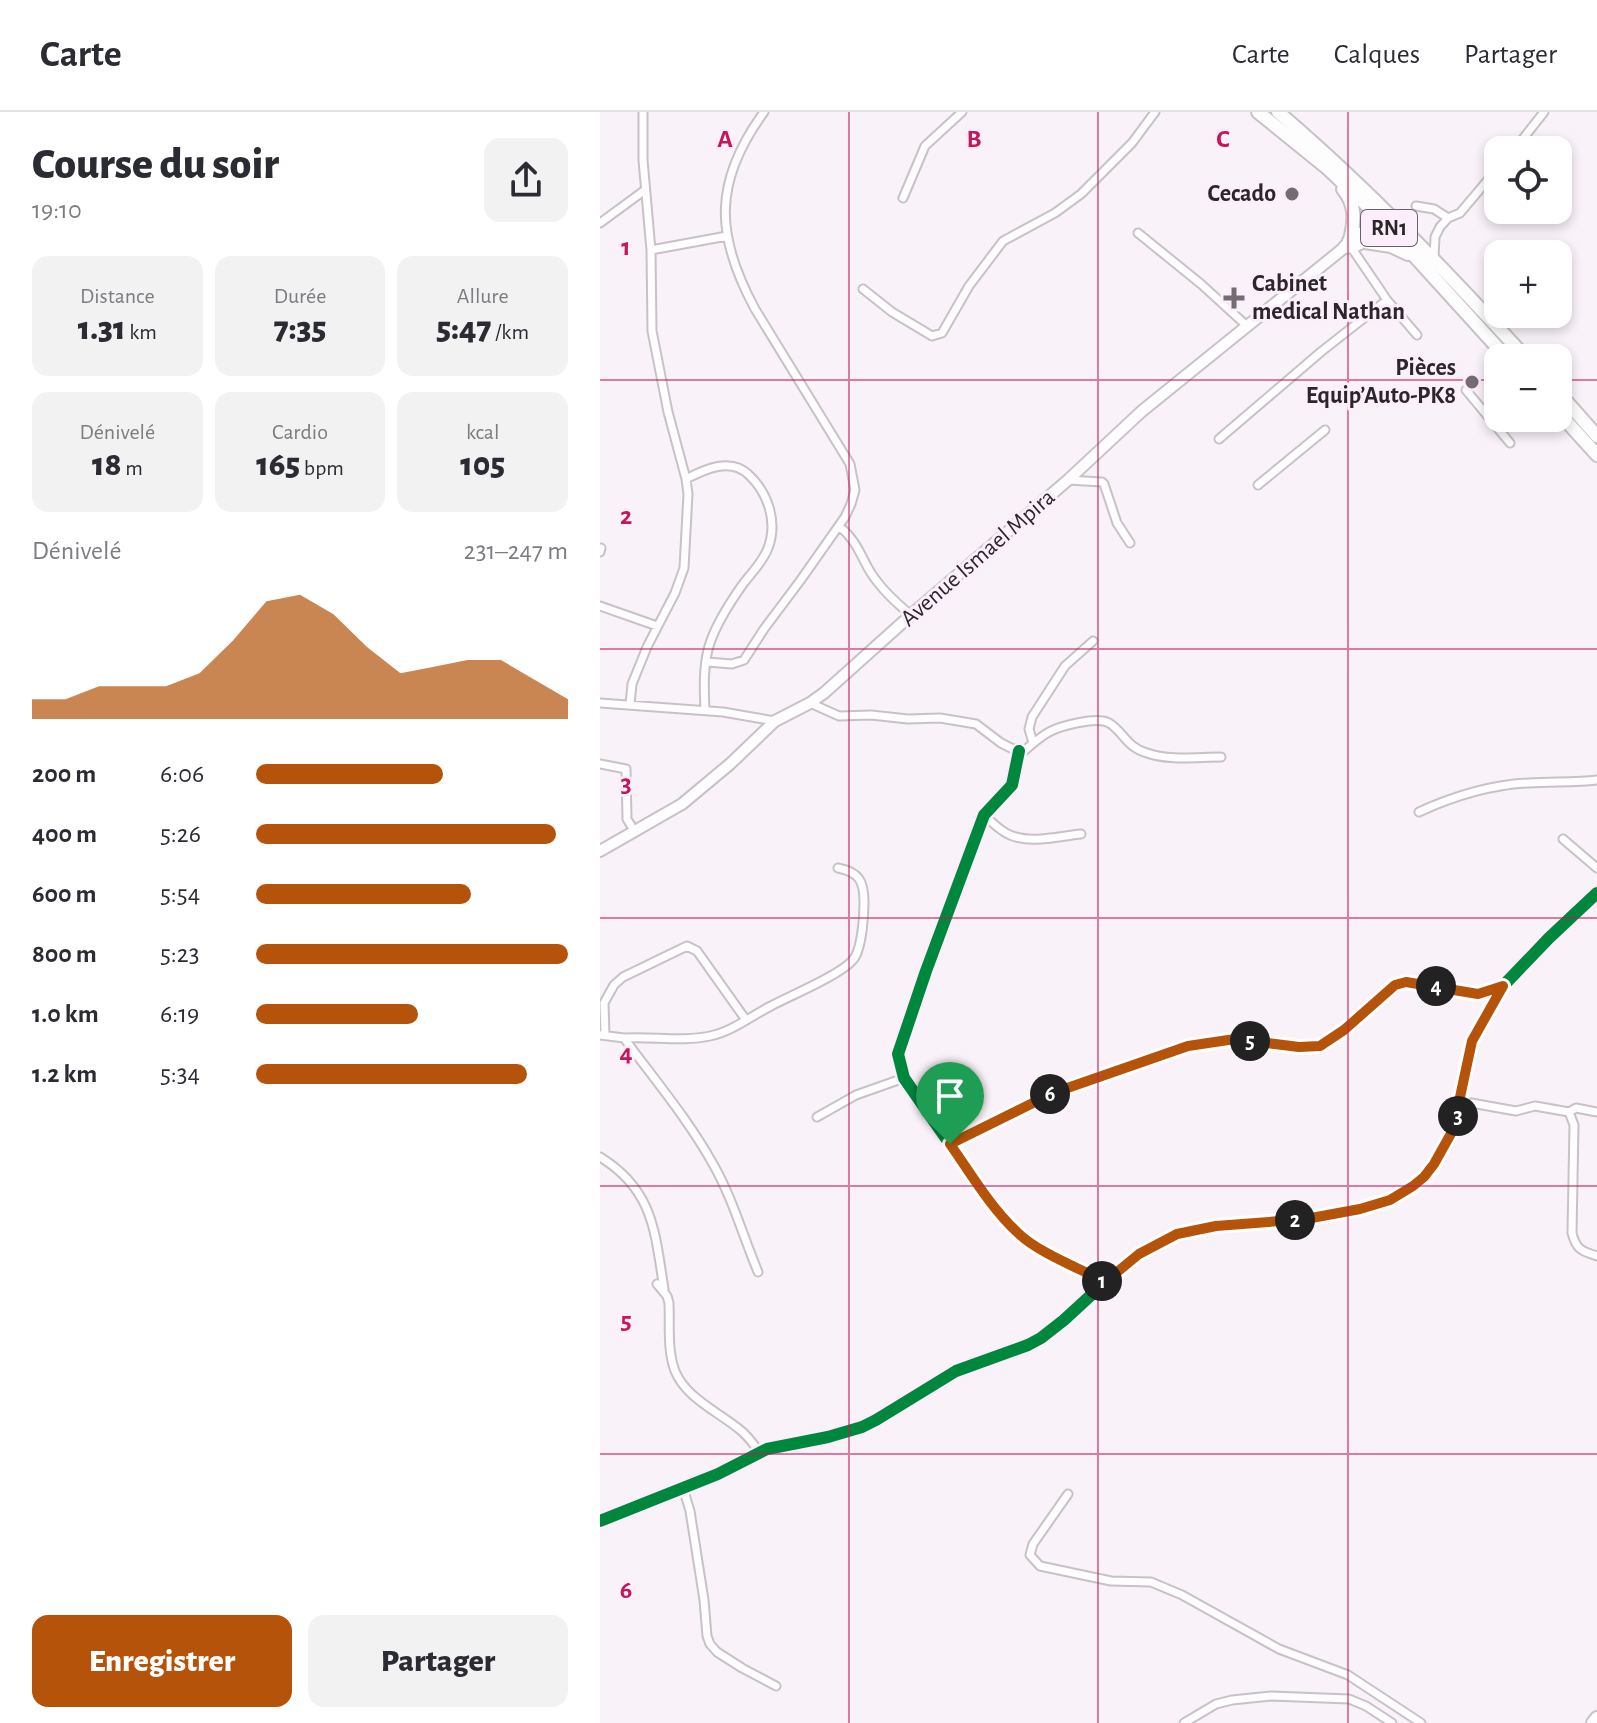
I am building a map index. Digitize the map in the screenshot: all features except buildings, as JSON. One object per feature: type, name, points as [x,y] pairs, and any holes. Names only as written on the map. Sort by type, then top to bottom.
[{"type":"highway","name":"RN1","points":[[1258,112],[1434,258],[1513,344]]},
{"type":"highway","name":"RN1","points":[[1278,112],[1323,150],[1391,222],[1415,257],[1494,344]]},
{"type":"highway","points":[[1326,167],[1347,193],[1353,206],[1352,244]]},
{"type":"highway","points":[[1352,244],[1391,222]]},
{"type":"highway","points":[[1352,244],[1379,243],[1415,257]]},
{"type":"highway","points":[[1572,408],[1597,436]]},
{"type":"highway","points":[[1572,427],[1597,455]]},
{"type":"main road","name":"Avenue Ismael Mpira","points":[[600,851],[682,804],[775,721],[824,693],[1068,480],[1142,411],[1352,244]]},
{"type":"street","points":[[630,704],[632,684],[684,568],[688,494],[668,412],[651,317],[651,250],[645,190],[643,112]]},
{"type":"street","points":[[707,662],[732,664],[744,660],[839,526],[855,490],[850,464],[755,309],[736,269],[727,236],[726,201],[732,168],[764,112]]},
{"type":"street","points":[[903,198],[925,146],[962,112]]},
{"type":"street","points":[[863,289],[922,331],[932,336],[942,333],[969,286],[1003,241],[1055,213],[1081,194],[1132,143],[1155,112]]},
{"type":"street","points":[[1525,136],[1544,112]]},
{"type":"street","points":[[1434,258],[1435,237],[1440,227],[1448,218],[1460,213],[1484,185]]},
{"type":"street","points":[[600,223],[645,190]]},
{"type":"street","points":[[1416,206],[1434,209],[1448,218]]},
{"type":"street","points":[[1138,233],[1247,326]]},
{"type":"street","points":[[651,250],[727,236]]},
{"type":"street","points":[[1352,244],[1387,300],[1417,335]]},
{"type":"street","points":[[1219,439],[1387,300]]},
{"type":"street","points":[[1466,390],[1510,443]]},
{"type":"street","points":[[1258,485],[1325,430]]},
{"type":"street","points":[[686,479],[702,470],[720,466],[733,466],[746,471],[763,492],[771,519],[769,547],[724,614],[709,645],[704,687],[705,710]]},
{"type":"street","points":[[1068,480],[1104,484],[1117,523],[1130,543]]},
{"type":"street","points":[[839,526],[859,547],[879,583],[911,615]]},
{"type":"street","points":[[600,606],[657,626]]},
{"type":"street","points":[[1033,743],[1029,729],[1032,717],[1065,666],[1093,641]]},
{"type":"street","points":[[600,703],[705,710],[775,721]]},
{"type":"street","points":[[810,703],[839,716],[940,718],[976,724],[1001,743],[1019,751],[1024,751],[1052,730],[1071,724],[1107,721],[1125,740],[1144,753],[1174,757],[1221,757]]},
{"type":"street","points":[[1019,751],[1012,785],[984,815],[898,1054],[904,1078],[974,1180],[1019,1234],[1105,1282]]},
{"type":"street","points":[[600,764],[626,769],[627,819],[635,832]]},
{"type":"street","points":[[1419,812],[1461,794],[1492,787],[1530,782],[1597,780]]},
{"type":"street","points":[[984,815],[1009,835],[1021,838],[1081,834]]},
{"type":"street","points":[[1563,839],[1597,868]]},
{"type":"street","points":[[746,1020],[697,951],[687,946],[623,977],[614,985],[604,1003],[603,1035],[692,1039],[711,1036],[729,1030],[838,972],[854,960],[860,941],[864,905],[858,876],[838,868]]},
{"type":"street","points":[[600,1521],[718,1474],[759,1452],[847,1432],[876,1420],[956,1371],[1006,1355],[1041,1338],[1139,1254],[1177,1234],[1216,1226],[1306,1219],[1370,1207],[1390,1200],[1413,1186],[1434,1164],[1453,1130],[1472,1041],[1503,986],[1597,893]]},
{"type":"street","points":[[950,1144],[1053,1093],[1188,1046],[1235,1039],[1299,1047],[1320,1046],[1400,983],[1478,994],[1503,986]]},
{"type":"street","points":[[624,1038],[694,1133],[714,1166],[758,1272]]},
{"type":"street","points":[[817,1117],[856,1095],[904,1078]]},
{"type":"street","points":[[1460,1101],[1516,1111],[1535,1106],[1569,1112],[1576,1108],[1597,1112]]},
{"type":"street","points":[[1569,1112],[1574,1125],[1572,1233],[1575,1244],[1581,1250],[1597,1256]]},
{"type":"street","points":[[600,1157],[636,1188],[648,1210],[655,1233],[664,1292],[669,1303],[674,1369],[680,1381],[699,1400],[740,1429],[759,1452]]},
{"type":"street","points":[[657,1284],[664,1292]]},
{"type":"street","points":[[683,1488],[690,1511],[710,1644],[742,1668],[776,1686]]},
{"type":"street","points":[[1068,1494],[1033,1544],[1030,1555],[1040,1566],[1111,1581],[1151,1582],[1161,1586],[1279,1649],[1348,1675],[1421,1723]]},
{"type":"street","points":[[1184,1723],[1216,1704],[1271,1696],[1349,1699],[1392,1723]]},
{"type":"cycle path","points":[[1019,751],[1012,785],[984,815],[898,1054],[904,1078],[950,1144],[1053,1093],[1188,1046],[1235,1039],[1299,1047],[1320,1046],[1400,983],[1478,994],[1503,986]]},
{"type":"cycle path","points":[[600,1521],[718,1474],[767,1449],[862,1427],[956,1371],[1028,1345],[1064,1320],[1127,1262],[1177,1234],[1216,1226],[1306,1219],[1379,1205],[1403,1193],[1424,1177],[1449,1141],[1457,1120],[1472,1041],[1503,986],[1597,893]]},
{"type":"place","name":"Cecado","points":[[1292,194]]},
{"type":"place","name":"Cabinet medical Nathan","points":[[1234,298]]},
{"type":"place","name":"Pièces Equip’Auto-PK8","points":[[1472,382]]},
{"type":"route","points":[[1400,983],[1478,994],[1503,986],[1472,1041],[1457,1120],[1449,1141],[1424,1177],[1403,1193],[1379,1205],[1306,1219],[1216,1226],[1177,1234],[1139,1254],[1105,1282],[1019,1234],[974,1180],[950,1144],[1053,1093],[1188,1046],[1235,1039],[1299,1047],[1320,1046],[1400,983]]}]
